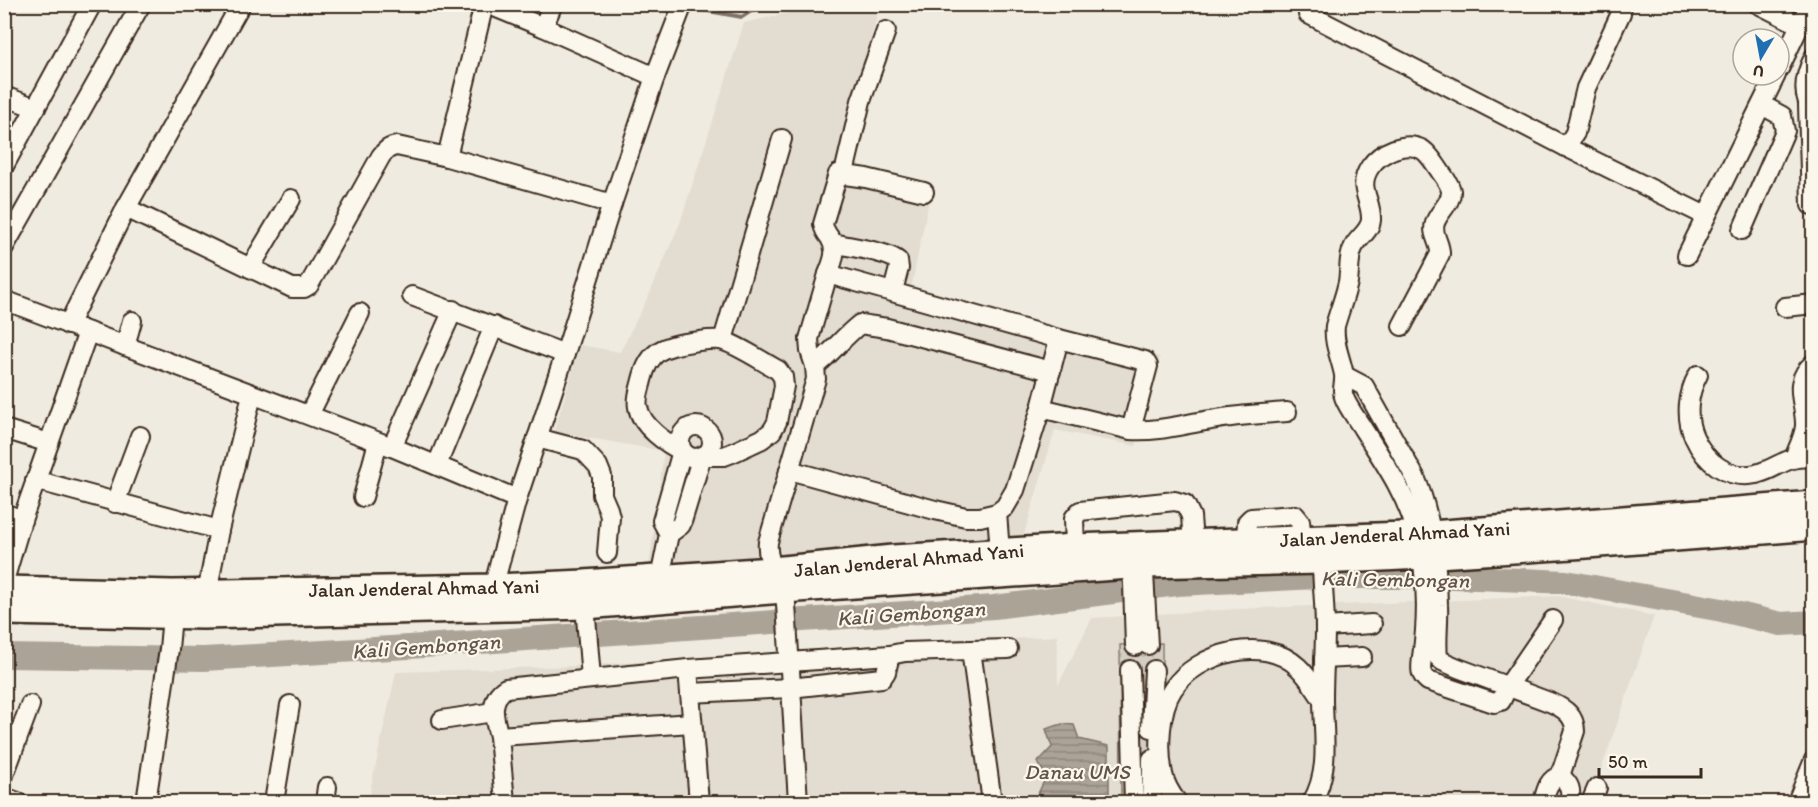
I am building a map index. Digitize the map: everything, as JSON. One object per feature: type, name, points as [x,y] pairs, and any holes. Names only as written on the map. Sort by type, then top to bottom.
[{"type":"highway","name":"Jalan Jenderal Ahmad Yani","points":[[4,611],[173,604],[492,598],[781,588],[999,552],[1075,548],[1137,565],[1193,543],[1302,539],[1427,555],[1814,505]]},
{"type":"highway","name":"Jalan Jenderal Ahmad Yani","points":[[894,570],[1137,565],[1322,565],[1814,526]]},
{"type":"highway","name":"Jalan Jenderal Ahmad Yani","points":[[584,594],[660,578],[781,588]]},
{"type":"highway","name":"Jalan Jenderal Ahmad Yani","points":[[4,590],[173,604]]},
{"type":"street","points":[[4,166],[92,4]]},
{"type":"street","points":[[4,247],[141,4]]},
{"type":"street","points":[[68,325],[126,208],[242,4]]},
{"type":"street","points":[[447,157],[486,4],[655,77]]},
{"type":"street","points":[[543,27],[553,4]]},
{"type":"street","points":[[1566,147],[1575,133],[1586,88],[1621,13],[1622,4]]},
{"type":"street","points":[[1758,4],[1800,26]]},
{"type":"street","points":[[1791,44],[1810,4]]},
{"type":"street","points":[[492,598],[517,499],[566,354],[612,204],[655,77],[682,7]]},
{"type":"street","points":[[1308,14],[1566,147],[1706,216]]},
{"type":"street","points":[[844,173],[861,101],[886,31]]},
{"type":"street","points":[[1810,205],[1810,111],[1805,96],[1805,86],[1808,70],[1814,57]]},
{"type":"street","points":[[1687,255],[1770,87]]},
{"type":"street","points":[[4,96],[36,108]]},
{"type":"street","points":[[1764,100],[1810,111]]},
{"type":"street","points":[[1743,230],[1785,130],[1782,116],[1764,100]]},
{"type":"street","points":[[723,340],[782,139]]},
{"type":"street","points":[[126,208],[292,288],[304,288],[309,285],[385,150],[397,146],[447,157],[612,204]]},
{"type":"street","points":[[1402,326],[1440,254],[1434,224],[1450,198],[1451,188],[1426,153],[1411,147],[1400,148],[1379,156],[1369,168],[1364,181],[1371,222],[1352,251],[1348,281],[1335,326],[1335,341],[1345,376],[1343,396],[1395,480],[1412,515],[1427,555],[1438,657],[1458,668],[1563,708],[1575,724],[1575,731],[1560,776],[1550,782],[1543,802]]},
{"type":"street","points":[[798,802],[781,588],[767,549],[816,379],[809,339],[835,253],[833,243],[824,230],[823,224],[837,175],[840,173],[924,192]]},
{"type":"street","points":[[250,268],[291,200]]},
{"type":"street","points":[[833,243],[897,259],[899,268],[893,291]]},
{"type":"street","points":[[828,274],[1147,362],[1148,366],[1131,430]]},
{"type":"street","points":[[412,296],[566,354]]},
{"type":"street","points":[[4,300],[385,444],[517,499]]},
{"type":"street","points":[[1785,307],[1814,304]]},
{"type":"street","points":[[363,497],[385,444],[453,310]]},
{"type":"street","points":[[309,415],[360,313]]},
{"type":"street","points":[[125,346],[132,321]]},
{"type":"street","points":[[815,366],[860,324],[887,328],[1051,371]]},
{"type":"street","points":[[437,465],[494,326]]},
{"type":"street","points":[[4,581],[35,480],[88,333]]},
{"type":"street","points":[[789,470],[966,517],[997,513],[1005,507],[1012,496],[1041,408],[1059,339]]},
{"type":"street","points":[[723,340],[778,369],[784,386],[780,410],[772,431],[762,440],[724,456],[695,458],[682,451],[661,439],[641,416],[638,409],[637,399],[644,373],[649,360],[655,353],[676,344],[723,340]]},
{"type":"street","points":[[1794,458],[1805,425],[1800,390],[1803,377],[1814,363]]},
{"type":"street","points":[[1698,375],[1691,391],[1690,426],[1700,449],[1717,467],[1730,473],[1749,475],[1794,458],[1814,458]]},
{"type":"street","points":[[205,604],[219,530],[252,395]]},
{"type":"street","points":[[1041,408],[1131,430],[1153,430],[1220,418],[1287,412]]},
{"type":"street","points":[[660,578],[669,534],[662,520],[682,451],[680,438],[683,431],[696,426],[709,432],[712,439],[711,446],[702,456],[681,525],[669,534]]},
{"type":"street","points":[[4,429],[49,442]]},
{"type":"street","points":[[115,502],[140,436]]},
{"type":"street","points":[[537,438],[584,450],[598,466],[602,476],[602,495],[610,518],[607,553]]},
{"type":"street","points":[[35,480],[219,530]]},
{"type":"street","points":[[1075,548],[1074,518],[1080,511],[1175,501],[1185,504],[1191,516],[1193,543]]},
{"type":"street","points":[[4,513],[22,520]]},
{"type":"street","points":[[997,513],[999,552]]},
{"type":"street","points":[[1137,565],[1141,646]]},
{"type":"street","points":[[1312,802],[1318,793],[1325,758],[1323,700],[1325,627],[1322,565]]},
{"type":"street","points":[[584,594],[591,674]]},
{"type":"street","points":[[146,802],[173,604]]},
{"type":"street","points":[[1432,608],[1420,670],[1422,676],[1428,681],[1494,702],[1501,701],[1508,686],[1553,620]]},
{"type":"street","points":[[1325,627],[1372,624]]},
{"type":"street","points":[[1152,802],[1156,729],[1154,670],[1157,658],[1154,650],[1141,646],[1128,652],[1127,666],[1130,670],[1142,675],[1154,670]]},
{"type":"street","points":[[505,802],[499,736],[493,712],[498,695],[506,688],[591,674],[688,669],[788,657],[1008,649]]},
{"type":"street","points":[[971,650],[992,802]]},
{"type":"street","points":[[1177,802],[1169,791],[1163,774],[1156,729],[1173,690],[1188,673],[1217,656],[1242,650],[1261,650],[1287,659],[1298,666],[1323,700]]},
{"type":"street","points":[[690,693],[790,688],[882,678],[886,672],[890,655]]},
{"type":"street","points":[[1324,659],[1362,657]]},
{"type":"street","points":[[688,669],[699,802]]},
{"type":"street","points":[[1130,670],[1134,802]]},
{"type":"street","points":[[4,775],[30,705]]},
{"type":"street","points":[[274,802],[290,705]]},
{"type":"street","points":[[442,720],[493,712]]},
{"type":"street","points":[[499,736],[692,723]]},
{"type":"street","points":[[1797,802],[1814,760]]},
{"type":"street","points":[[1560,776],[1571,788],[1569,802]]},
{"type":"street","points":[[4,797],[18,802]]},
{"type":"shaded area","points":[[823,5],[880,5],[835,168],[930,195],[911,289],[1160,357],[1136,446],[1055,430],[1023,538],[648,575],[664,451],[554,432],[580,345],[620,352],[649,295],[680,223],[744,23]]},
{"type":"shaded area","points":[[1558,596],[1654,616],[1589,802],[373,802],[370,791],[396,672],[572,666],[1057,636],[1058,685],[1092,618],[1238,609]]},
{"type":"green space","points":[[1162,643],[1163,802],[1121,802],[1120,645]]},
{"type":"water","name":"Danau UMS","points":[[1062,724],[1074,725],[1079,739],[1109,746],[1109,802],[1034,802],[1046,777],[1038,762],[1052,747],[1046,729]]},
{"type":"waterway","points":[[690,4],[697,9],[742,17],[762,4]]},
{"type":"waterway","name":"Kali Gembongan","points":[[4,656],[204,659],[408,647],[994,607],[1177,584],[1317,577],[1454,577],[1566,582],[1722,610],[1781,624],[1814,622]]}]
